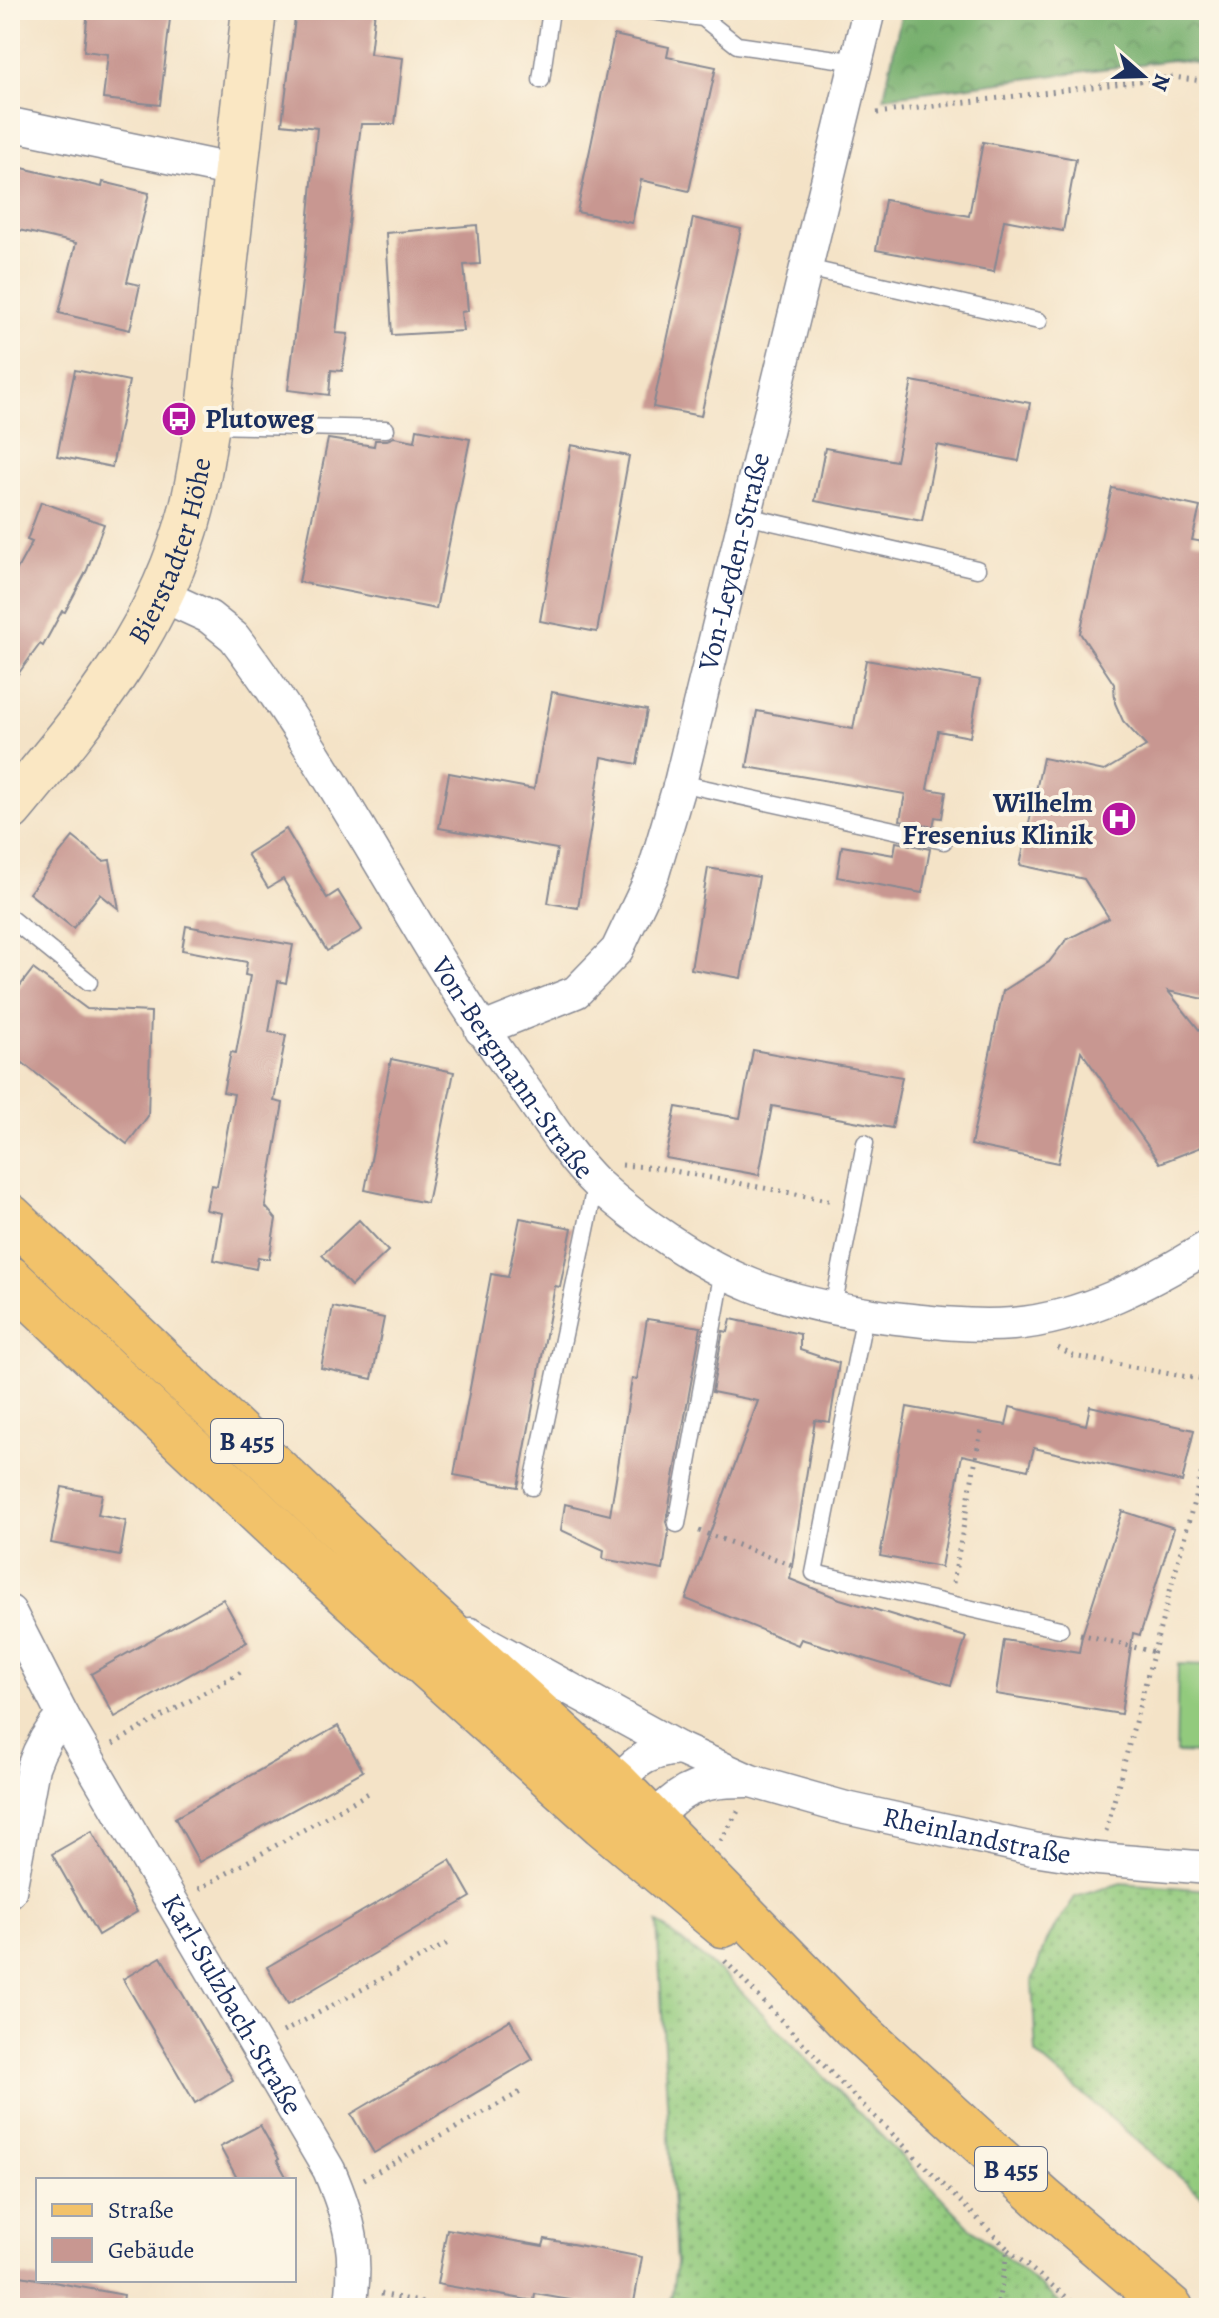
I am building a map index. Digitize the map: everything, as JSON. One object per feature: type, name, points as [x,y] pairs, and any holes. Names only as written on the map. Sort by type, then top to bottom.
[{"type":"main road","name":"Bierstadter Höhe","points":[[10,809],[98,702],[136,645],[161,595],[192,509],[207,425],[254,10]]},
{"type":"main road","name":"B 455","points":[[10,1216],[425,1610],[610,1804],[684,1895],[854,2027]]},
{"type":"main road","name":"B 455","points":[[10,1278],[312,1563],[610,1804],[652,1819],[854,2027],[1043,2199],[1171,2308]]},
{"type":"street","name":"Von-Leyden-Straße","points":[[481,1030],[576,992],[617,950],[653,874],[680,783],[869,10]]},
{"type":"street","points":[[10,124],[235,171]]},
{"type":"street","name":"Von-Bergmann-Straße","points":[[161,595],[221,626],[249,656],[341,798],[481,1030],[587,1172],[648,1227],[723,1270],[775,1293],[865,1314],[942,1324],[1016,1324],[1076,1310],[1134,1288],[1209,1246]]},
{"type":"street","name":"Rheinlandstraße","points":[[425,1610],[680,1749],[751,1781],[935,1830],[1033,1849],[1098,1859],[1209,1868]]},
{"type":"street","name":"Karl-Sulzbach-Straße","points":[[10,1612],[63,1716],[329,2170],[346,2211],[354,2258],[351,2298]]},
{"type":"street","points":[[10,1891],[33,1767],[50,1731],[63,1716]]},
{"type":"street","points":[[610,1804],[641,1758],[666,1749],[680,1749]]},
{"type":"street","name":"Rheinlandstraße","points":[[652,1819],[681,1794],[712,1783],[751,1781]]},
{"type":"lane","points":[[541,80],[551,10]]},
{"type":"lane","points":[[643,10],[703,18],[737,45],[858,62]]},
{"type":"lane","points":[[807,268],[1039,321]]},
{"type":"lane","points":[[207,425],[386,429]]},
{"type":"lane","points":[[746,516],[977,569]]},
{"type":"lane","points":[[680,783],[944,841]]},
{"type":"lane","points":[[10,918],[89,982]]},
{"type":"lane","points":[[833,1308],[865,1143]]},
{"type":"lane","points":[[532,1487],[587,1172]]},
{"type":"lane","points":[[677,1524],[723,1270]]},
{"type":"lane","points":[[865,1314],[814,1573],[1060,1629]]},
{"type":"path","points":[[844,117],[1173,77],[1209,82]]},
{"type":"path","points":[[587,1172],[658,1168],[853,1204]]},
{"type":"path","points":[[1016,1324],[1073,1356],[1209,1381]]},
{"type":"path","points":[[949,1604],[981,1431]]},
{"type":"path","points":[[1098,1859],[1209,1445]]},
{"type":"path","points":[[677,1524],[814,1573]]},
{"type":"path","points":[[1060,1629],[1154,1652]]},
{"type":"path","points":[[88,1758],[241,1672]]},
{"type":"path","points":[[173,1903],[372,1791]]},
{"type":"path","points":[[257,2046],[448,1943]]},
{"type":"path","points":[[339,2193],[524,2090]]},
{"type":"path","points":[[1008,2249],[1080,2308]]},
{"type":"path","points":[[351,2298],[448,2308]]},
{"type":"green space","points":[[902,10],[1209,10],[1209,65],[1172,60],[884,97]]},
{"type":"green space","points":[[1178,1664],[1209,1665],[1209,1754],[1176,1753]]},
{"type":"green space","points":[[1121,1883],[1209,1890],[1209,2202],[1036,2054],[1032,1981],[1046,1941],[1075,1897]]},
{"type":"green space","points":[[657,1922],[728,1978],[971,2228],[1066,2308],[670,2308],[676,2263]]},
{"type":"building","points":[[88,10],[171,10],[160,105],[103,99],[108,54],[84,51]]},
{"type":"building","points":[[296,10],[375,10],[370,54],[403,58],[395,124],[361,124],[336,333],[348,334],[342,371],[331,370],[329,395],[288,390],[317,128],[282,124]]},
{"type":"building","points":[[614,35],[669,47],[667,57],[716,67],[689,191],[641,180],[632,223],[577,212]]},
{"type":"building","points":[[983,142],[1076,159],[1063,231],[1004,220],[994,272],[876,250],[885,200],[969,216]]},
{"type":"building","points":[[18,167],[102,187],[103,182],[149,193],[127,282],[140,285],[130,330],[59,313],[76,243],[10,228],[10,204]]},
{"type":"building","points":[[693,218],[741,229],[701,416],[653,407]]},
{"type":"building","points":[[477,225],[480,264],[464,265],[468,311],[461,312],[463,331],[392,335],[386,233]]},
{"type":"building","points":[[75,370],[129,381],[112,467],[57,456]]},
{"type":"building","points":[[912,381],[1030,403],[1019,461],[937,445],[922,521],[815,501],[825,448],[896,461]]},
{"type":"building","points":[[417,429],[470,439],[436,609],[299,582],[328,439],[374,446],[375,440],[394,437],[415,441]]},
{"type":"building","points":[[571,445],[629,456],[597,632],[540,621]]},
{"type":"building","name":"Wilhelm Fresenius Klinik","points":[[1112,488],[1200,507],[1192,540],[1209,543],[1209,1000],[1168,991],[1209,1042],[1209,1144],[1160,1163],[1081,1051],[1058,1163],[971,1145],[1003,991],[1049,962],[1066,940],[1109,918],[1084,879],[1020,865],[1043,758],[1104,771],[1146,746],[1123,721],[1115,703],[1114,684],[1080,633]]},
{"type":"building","points":[[41,502],[104,524],[87,570],[65,612],[62,611],[43,646],[40,644],[10,685],[10,582],[32,542],[27,540]]},
{"type":"building","points":[[866,660],[980,680],[970,737],[938,731],[927,789],[946,792],[942,818],[935,817],[933,827],[900,820],[905,794],[747,767],[757,711],[853,729]]},
{"type":"building","points":[[552,692],[647,710],[637,764],[602,757],[578,908],[548,903],[557,849],[439,828],[449,773],[534,789]]},
{"type":"building","points":[[286,829],[327,898],[338,891],[362,930],[327,951],[283,879],[268,888],[247,854]]},
{"type":"building","points":[[73,837],[103,861],[110,860],[119,909],[100,894],[73,928],[29,893]]},
{"type":"building","points":[[896,842],[930,849],[922,893],[837,877],[842,846],[894,855]]},
{"type":"building","points":[[708,868],[759,877],[741,978],[691,969]]},
{"type":"building","points":[[186,926],[293,945],[286,983],[278,981],[269,1032],[286,1035],[274,1101],[283,1103],[265,1206],[276,1219],[269,1259],[258,1257],[256,1269],[214,1260],[222,1213],[206,1210],[211,1185],[217,1186],[234,1094],[223,1092],[231,1052],[236,1053],[250,976],[245,975],[247,962],[182,950]]},
{"type":"building","points":[[33,969],[87,1009],[151,1012],[148,1116],[127,1144],[10,1053],[10,999]]},
{"type":"building","points":[[753,1050],[902,1077],[892,1128],[772,1106],[759,1175],[666,1158],[676,1107],[740,1118]]},
{"type":"building","points":[[391,1059],[454,1072],[427,1203],[365,1190]]},
{"type":"building","points":[[520,1218],[572,1228],[560,1287],[555,1286],[518,1487],[454,1475],[491,1274],[508,1277]]},
{"type":"building","points":[[359,1220],[388,1251],[351,1286],[322,1255]]},
{"type":"building","points":[[333,1307],[384,1318],[372,1379],[321,1368]]},
{"type":"building","points":[[647,1319],[701,1327],[666,1522],[669,1531],[663,1570],[603,1559],[604,1550],[561,1530],[565,1504],[610,1515],[632,1379],[637,1380]]},
{"type":"building","points":[[731,1319],[800,1334],[800,1350],[839,1363],[830,1422],[815,1420],[790,1579],[840,1599],[966,1637],[951,1685],[801,1639],[798,1645],[686,1599],[758,1401],[712,1392],[723,1331],[728,1332]]},
{"type":"building","points":[[1090,1406],[1194,1430],[1182,1482],[1034,1448],[1028,1470],[962,1455],[941,1567],[880,1556],[907,1407],[1006,1425],[1010,1407],[1086,1425]]},
{"type":"building","points":[[62,1487],[102,1494],[98,1515],[126,1521],[120,1556],[51,1543]]},
{"type":"building","points":[[1122,1511],[1174,1528],[1140,1635],[1133,1633],[1121,1714],[996,1694],[1004,1640],[1079,1652]]},
{"type":"building","points":[[223,1599],[247,1642],[115,1717],[91,1674]]},
{"type":"building","points":[[338,1726],[363,1771],[199,1862],[175,1818]]},
{"type":"building","points":[[92,1831],[137,1912],[98,1935],[52,1854]]},
{"type":"building","points":[[450,1860],[471,1897],[288,2004],[267,1967]]},
{"type":"building","points":[[161,1957],[233,2080],[195,2103],[123,1979]]},
{"type":"building","points":[[510,2020],[533,2059],[374,2153],[351,2114]]},
{"type":"building","points":[[260,2125],[287,2178],[237,2178],[220,2147]]},
{"type":"building","points":[[447,2229],[543,2246],[545,2239],[642,2257],[633,2308],[616,2308],[535,2294],[534,2301],[437,2284]]},
{"type":"building","points":[[10,2274],[36,2279],[36,2282],[53,2282],[124,2295],[122,2308],[10,2308]]},
{"type":"place","name":"Plutoweg","points":[[179,419]]},
{"type":"place","name":"Wilhelm Fresenius Klinik","points":[[1119,819]]}]
